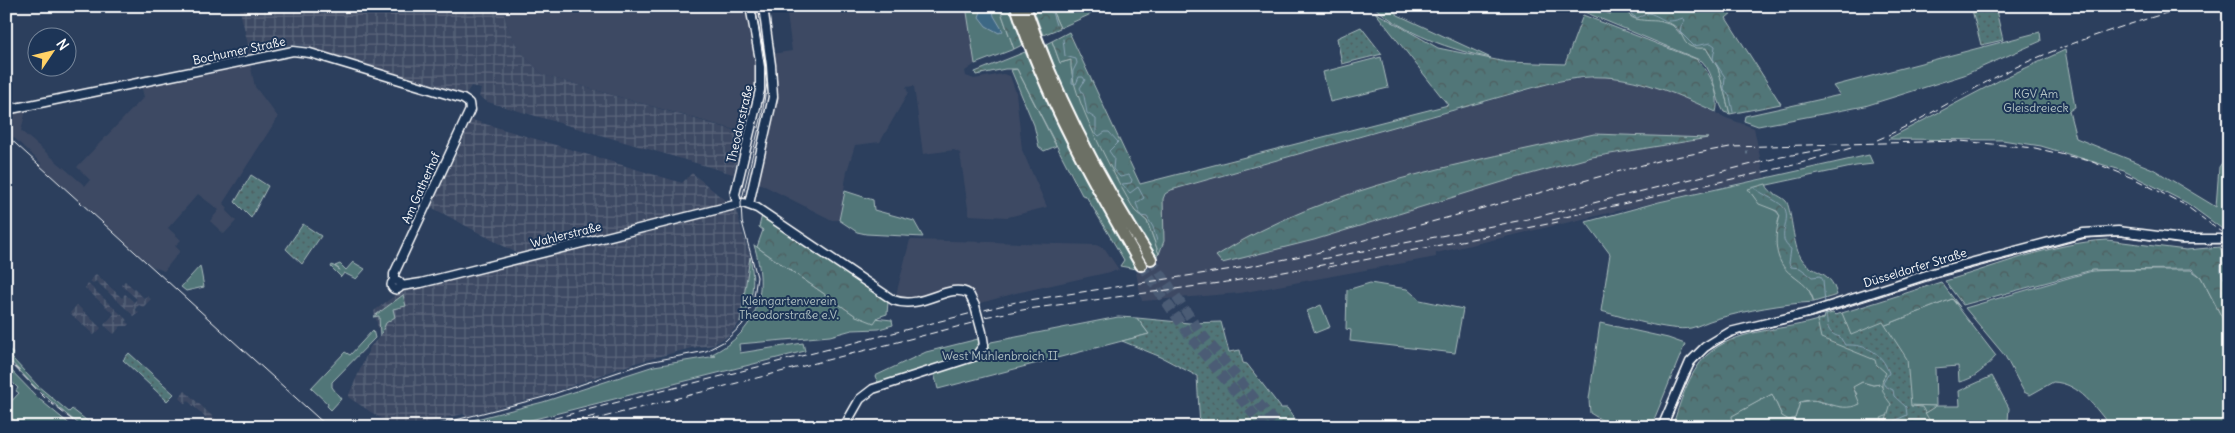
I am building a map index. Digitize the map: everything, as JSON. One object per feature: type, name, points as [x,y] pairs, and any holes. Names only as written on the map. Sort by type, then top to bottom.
[{"type":"highway","points":[[1016,6],[1094,164],[1122,215],[1151,259]]},
{"type":"highway","points":[[1025,6],[1035,44],[1060,115],[1086,168],[1141,265]]},
{"type":"main road","name":"Theodorstraße","points":[[737,204],[735,194],[760,90],[760,60],[750,6]]},
{"type":"main road","name":"Theodorstraße","points":[[749,204],[773,97],[771,65],[763,6]]},
{"type":"main road","name":"Bochumer Straße","points":[[6,110],[293,51],[310,53],[463,99],[470,105]]},
{"type":"main road","name":"Am Gatherhof","points":[[398,284],[394,274],[470,110],[470,105]]},
{"type":"main road","points":[[737,204],[749,204],[893,300],[915,303],[957,290],[969,294],[975,306],[984,345],[976,356],[873,389],[860,400],[844,427]]},
{"type":"main road","name":"Wahlerstraße","points":[[398,284],[421,283],[737,204]]},
{"type":"main road","name":"Düsseldorfer Straße","points":[[1662,427],[1687,368],[1705,347],[1730,332],[1833,306],[1936,272],[2083,233],[2118,231],[2182,239],[2229,239]]},
{"type":"shaded area","points":[[239,6],[502,6],[507,26],[515,43],[527,59],[543,75],[743,133],[733,174],[488,102],[479,97],[481,89],[471,86],[466,94],[302,45],[287,45],[250,53]]},
{"type":"shaded area","points":[[502,6],[747,6],[757,64],[755,99],[746,133],[543,75],[527,59],[515,43],[507,26]]},
{"type":"shaded area","points":[[786,6],[966,6],[975,64],[965,71],[966,76],[974,79],[1003,74],[1010,76],[1016,93],[1022,150],[1047,207],[1008,217],[969,215],[960,153],[954,150],[923,154],[914,86],[906,87],[908,93],[880,142],[855,145],[847,171],[839,220],[832,220],[759,183],[757,178],[773,113],[772,54],[792,51]]},
{"type":"shaded area","points":[[983,6],[992,6],[994,16],[1003,31],[999,33],[986,26],[979,17]]},
{"type":"shaded area","points":[[250,64],[255,87],[278,117],[223,203],[228,208],[226,211],[236,221],[224,234],[210,221],[219,210],[198,194],[168,228],[181,240],[175,246],[180,251],[164,271],[152,266],[40,165],[41,163],[10,134],[6,135],[6,114],[26,110],[21,131],[85,186],[90,180],[77,167],[144,97],[141,85],[211,74]]},
{"type":"shaded area","points":[[1604,76],[1648,84],[1681,96],[1726,118],[1754,128],[1764,177],[1436,253],[1436,257],[1240,293],[1142,301],[1136,273],[1156,262],[1155,257],[1163,247],[1163,199],[1169,191],[1557,82]],"holes":[[[1594,134],[1705,138],[1592,157],[1509,180],[1382,183]]]},
{"type":"shaded area","points":[[472,120],[682,183],[692,173],[733,207],[737,213],[750,257],[740,322],[728,336],[713,345],[691,348],[635,363],[543,396],[466,416],[463,414],[409,427],[394,427],[348,397],[370,347],[380,336],[374,311],[402,290],[526,258],[431,207]]},
{"type":"shaded area","points":[[910,240],[1096,245],[1105,249],[1119,270],[1016,293],[977,304],[968,290],[900,300],[896,295]]},
{"type":"shaded area","points":[[96,274],[122,298],[125,294],[134,302],[137,299],[121,285],[125,281],[144,298],[147,296],[151,299],[143,307],[139,305],[135,309],[139,313],[134,316],[96,281],[93,283],[90,281]]},
{"type":"shaded area","points":[[88,284],[127,320],[126,322],[129,324],[127,326],[121,326],[114,334],[104,325],[114,314],[85,288]]},
{"type":"shaded area","points":[[77,305],[101,328],[94,335],[70,313]]},
{"type":"shaded area","points":[[185,391],[224,427],[216,427],[188,401],[185,404],[179,398]]},
{"type":"green space","points":[[966,6],[999,6],[1014,49],[975,64]]},
{"type":"green space","points":[[999,6],[1010,6],[1024,44],[1014,49]]},
{"type":"green space","points":[[1032,6],[1050,6],[1060,28],[1043,35]]},
{"type":"green space","points":[[1050,6],[1088,6],[1091,14],[1060,28]]},
{"type":"green space","points":[[1373,6],[1387,6],[1398,15],[1491,58],[1429,40],[1399,25]]},
{"type":"green space","points":[[1570,6],[1589,6],[1599,12],[1626,10],[1635,19],[1653,20],[1672,25],[1690,44],[1706,48],[1718,68],[1730,114],[1724,112],[1710,73],[1702,61]]},
{"type":"green space","points":[[1589,6],[1740,6],[1726,18],[1781,104],[1730,114],[1718,68],[1706,48],[1691,47],[1678,29],[1667,22],[1641,20],[1630,15],[1626,10],[1620,9],[1610,14]]},
{"type":"green space","points":[[1971,6],[1995,6],[2003,40],[1981,45]]},
{"type":"green space","points":[[1375,12],[1438,48],[1506,62],[1565,64],[1583,15],[1696,59],[1701,63],[1713,83],[1717,98],[1716,112],[1662,89],[1620,78],[1582,78],[1548,84],[1171,190],[1165,194],[1163,199],[1164,241],[1159,254],[1147,221],[1135,211],[1085,114],[1072,74],[1071,60],[1060,63],[1052,41],[1069,32],[1140,184],[1448,105]]},
{"type":"green space","points":[[1361,27],[1382,54],[1342,64],[1337,38]]},
{"type":"green space","points":[[2040,32],[2041,41],[1964,75],[1865,106],[1758,126],[1744,121],[1745,116],[1840,95],[1833,86]]},
{"type":"green space","points":[[1052,41],[1060,63],[1071,60],[1135,211],[1147,221],[1159,254],[1155,257],[1110,179],[1069,99],[1046,44]]},
{"type":"green space","name":"KGV Am Gleisdreieck","points":[[2065,50],[2075,107],[2069,111],[2076,138],[2153,169],[2216,207],[2219,167],[2229,153],[2227,230],[2225,231],[2187,203],[2124,171],[2041,146],[2002,140],[1888,139],[2004,78]]},
{"type":"green space","points":[[1025,52],[1060,130],[1136,269],[1120,266],[1124,260],[1086,196],[1082,195],[1017,69],[1005,69],[976,75],[975,72]]},
{"type":"green space","points":[[1381,57],[1388,88],[1330,102],[1323,72]]},
{"type":"green space","points":[[1017,69],[1056,146],[1044,151],[1039,147],[1034,125],[1011,70]]},
{"type":"green space","points":[[1594,134],[1708,138],[1592,157],[1509,180],[1314,240],[1222,263],[1216,256],[1259,231],[1351,194],[1399,179]]},
{"type":"green space","points":[[1869,155],[1873,164],[1749,189],[1757,200],[1780,216],[1778,222],[1792,275],[1807,286],[1814,302],[1752,310],[1682,329],[1646,323],[1601,311],[1610,254],[1586,222],[1659,202]]},
{"type":"green space","points":[[251,175],[268,186],[251,218],[235,202]]},
{"type":"green space","points":[[1766,184],[1769,190],[1786,201],[1788,205],[1799,254],[1809,266],[1830,280],[1837,295],[1814,302],[1808,289],[1786,270],[1781,263],[1776,240],[1780,216],[1777,211],[1759,204],[1748,189]]},
{"type":"green space","points":[[845,191],[873,200],[874,210],[914,221],[923,237],[857,232],[839,220]]},
{"type":"green space","points":[[762,215],[888,302],[887,314],[878,317],[874,323],[856,316],[757,247],[763,230],[759,227]]},
{"type":"green space","points":[[303,224],[321,236],[302,264],[286,249]]},
{"type":"green space","points":[[2107,240],[2186,250],[2220,247],[2229,270],[2229,331],[2201,277],[2192,269],[2092,270],[1963,305],[1945,281],[2046,250]]},
{"type":"green space","name":"Kleingartenverein Theodorstraße e.V.","points":[[754,245],[856,316],[892,320],[893,325],[879,329],[852,330],[830,336],[739,344],[740,353],[803,343],[805,351],[503,427],[445,427],[543,402],[654,366],[716,356],[710,355],[726,346],[739,335],[749,323],[756,309],[760,279]]},
{"type":"green space","points":[[750,257],[753,274],[751,299],[740,322]]},
{"type":"green space","points":[[353,262],[365,269],[356,279],[344,273],[341,277],[331,267],[332,265],[340,270],[335,266],[340,264],[346,270]]},
{"type":"green space","points":[[200,266],[204,287],[186,291],[181,287]]},
{"type":"green space","points":[[2191,270],[2201,277],[2229,331],[2229,427],[2111,427],[2086,398],[2063,383],[2053,382],[2030,395],[2024,392],[2005,356],[1965,308],[2092,271]]},
{"type":"green space","points":[[1941,282],[1960,307],[1952,299],[1878,328],[1908,405],[1936,406],[1923,414],[1885,427],[1881,418],[1899,411],[1880,384],[1873,385],[1862,382],[1853,387],[1860,404],[1851,407],[1808,400],[1800,402],[1795,418],[1789,420],[1782,416],[1772,394],[1732,416],[1733,427],[1672,427],[1685,389],[1700,362],[1718,346],[1744,335],[1814,321]]},
{"type":"green space","points":[[1370,283],[1407,289],[1420,300],[1463,309],[1455,353],[1350,341],[1351,330],[1346,329],[1347,290]]},
{"type":"green space","points":[[403,295],[406,306],[393,309],[395,317],[386,323],[380,336],[379,316],[373,317]]},
{"type":"green space","points":[[1952,299],[1996,356],[1984,369],[1965,381],[1959,382],[1958,366],[1935,368],[1936,406],[1960,406],[1959,391],[1992,376],[2009,408],[2008,421],[1990,423],[1988,427],[1929,427],[1923,414],[1935,406],[1908,406],[1878,328]]},
{"type":"green space","points":[[1321,305],[1330,327],[1315,333],[1307,311]]},
{"type":"green space","points":[[1833,313],[1835,315],[1842,313],[1851,335],[1883,322],[1907,359],[1911,406],[1922,407],[1933,427],[1884,427],[1891,404],[1882,389],[1882,382],[1886,373],[1876,364],[1875,360],[1821,338],[1817,320],[1824,319],[1825,315]]},
{"type":"green space","name":"West Mühlenbroich II","points":[[1118,317],[1137,318],[1149,334],[938,389],[934,373],[978,359],[991,342]]},
{"type":"green space","points":[[1137,318],[1189,323],[1221,322],[1229,352],[1240,350],[1243,363],[1247,364],[1281,408],[1287,408],[1301,427],[1200,427],[1197,376],[1161,357],[1122,341],[1149,334]]},
{"type":"green space","points":[[1600,323],[1668,338],[1685,344],[1651,427],[1613,427],[1590,413],[1589,399]]},
{"type":"green space","points":[[373,330],[375,338],[332,382],[332,387],[341,399],[331,410],[327,406],[328,404],[311,388],[345,352],[350,355]]},
{"type":"green space","points":[[982,338],[977,352],[879,385],[875,376],[926,352]]},
{"type":"green space","points":[[6,346],[14,355],[12,358],[38,386],[69,412],[72,409],[95,427],[83,427],[32,384],[6,356]]},
{"type":"green space","points":[[129,353],[174,394],[167,401],[123,360]]},
{"type":"green space","points":[[6,365],[38,398],[73,427],[21,427],[6,412],[6,401],[9,404],[19,393],[16,391],[18,388],[6,376]]},
{"type":"green space","points":[[1862,382],[1873,385],[1880,384],[1899,411],[1885,427],[1733,427],[1731,416],[1772,394],[1782,416],[1795,418],[1800,402],[1815,400],[1832,406],[1857,394],[1852,387]]},
{"type":"waterway","points":[[1050,6],[1056,25]]},
{"type":"waterway","points":[[1598,6],[1610,13],[1615,11],[1618,6]]},
{"type":"waterway","points":[[1628,6],[1632,15],[1637,18],[1649,13],[1668,21],[1683,18],[1685,20],[1680,32],[1694,46],[1711,43],[1715,46],[1713,59],[1725,77],[1724,89],[1730,97],[1733,112]]},
{"type":"waterway","points":[[1063,39],[1065,56],[1076,59],[1077,63],[1073,71],[1072,83],[1076,84],[1079,77],[1083,77],[1085,80],[1080,88],[1084,96],[1087,113],[1096,119],[1096,133],[1099,136],[1109,132],[1118,142],[1109,151],[1114,158],[1113,169],[1120,177],[1129,175],[1132,180],[1131,183],[1122,184],[1130,193],[1138,187],[1144,198],[1136,203],[1141,216],[1147,217],[1153,227],[1157,241]]},
{"type":"waterway","points":[[1753,187],[1785,209],[1784,240],[1791,249],[1789,263],[1791,267],[1800,268],[1812,277],[1820,276],[1823,280],[1825,304]]},
{"type":"waterway","points":[[2221,256],[2221,274],[2229,284]]},
{"type":"waterway","points":[[2222,261],[2229,270]]},
{"type":"waterway","points":[[2229,296],[2229,303]]},
{"type":"waterway","points":[[1826,311],[1828,327],[1832,333],[1840,337],[1845,345],[1860,346],[1873,351],[1886,366],[1889,373],[1883,383],[1893,390],[1894,396],[1906,407],[1907,415],[1894,421],[1890,427]]},
{"type":"tunnel","points":[[1151,259],[1200,332],[1278,427]]},
{"type":"tunnel","points":[[1141,265],[1191,338],[1264,427]]},
{"type":"tram line","points":[[429,427],[544,397],[648,362],[706,351],[725,341],[742,325],[753,303],[757,277],[742,222],[741,203],[762,115],[767,83],[755,6]]},
{"type":"tram line","points":[[6,135],[328,427]]},
{"type":"tram line","points":[[1667,427],[1688,376],[1697,361],[1716,344],[1739,334],[1824,314],[1940,277],[2086,238],[2122,236],[2179,244],[2229,243]]},
{"type":"railway","points":[[1877,140],[1911,124],[2012,69],[2055,50],[2190,6]]},
{"type":"railway","points":[[519,427],[1016,302],[1246,267],[1316,253],[1665,159],[1730,147],[1960,141],[2035,148],[2090,161],[2135,179],[2185,205],[2229,238]]},
{"type":"railway","points":[[1552,220],[1794,165],[1851,148]]},
{"type":"railway","points":[[1322,259],[1528,219],[1781,157],[1825,149]]},
{"type":"railway","points":[[1328,267],[1558,222]]},
{"type":"railway","points":[[973,319],[1028,309],[1234,281],[1333,263]]},
{"type":"railway","points":[[592,420],[980,321]]},
{"type":"railway","points":[[6,358],[46,399],[81,427]]},
{"type":"railway","points":[[553,427],[598,415]]}]
